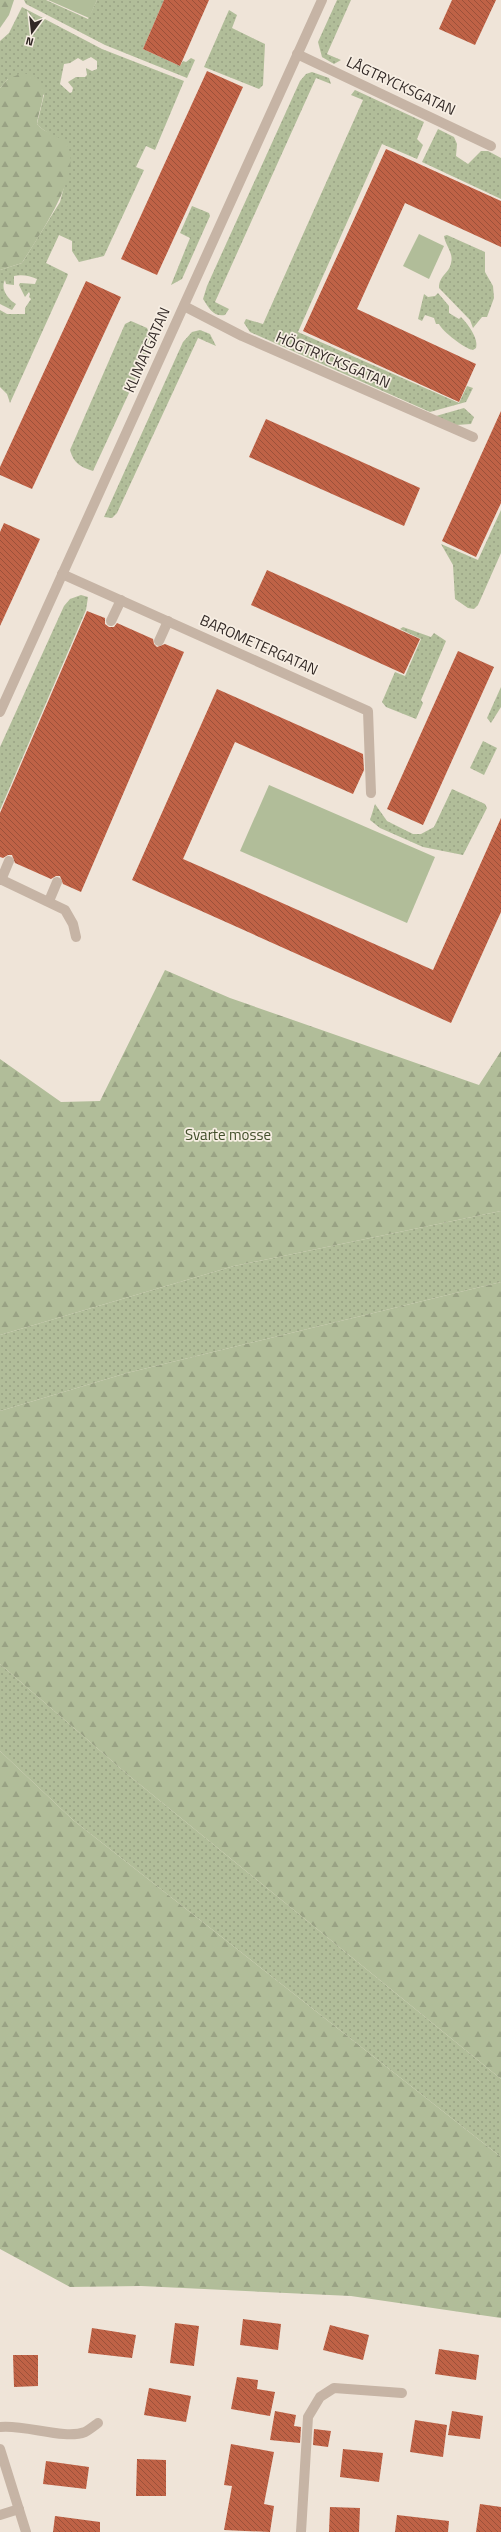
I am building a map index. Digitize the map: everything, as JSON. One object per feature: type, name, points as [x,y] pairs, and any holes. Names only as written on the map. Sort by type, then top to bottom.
[{"type":"street","name":"KLIMATGATAN","points":[[0,712],[322,0]]},
{"type":"street","name":"LÅGTRYCKSGATAN","points":[[298,54],[491,146]]},
{"type":"street","name":"HÖGTRYCKSGATAN","points":[[184,306],[242,336],[473,437]]},
{"type":"street","name":"BAROMETERGATAN","points":[[62,574],[368,711],[371,793]]},
{"type":"street","points":[[112,621],[120,600]]},
{"type":"street","points":[[159,641],[168,621]]},
{"type":"street","points":[[9,861],[0,880],[49,901],[65,910],[73,924],[76,937]]},
{"type":"street","points":[[49,901],[57,882]]},
{"type":"street","points":[[301,2532],[308,2417],[320,2397],[334,2388],[402,2393]]},
{"type":"street","points":[[0,2427],[15,2425],[74,2435],[86,2432],[98,2423]]},
{"type":"street","points":[[0,2449],[26,2532]]},
{"type":"street","points":[[0,2515],[19,2510]]},
{"type":"green space","points":[[0,0],[14,0],[9,15],[0,28]]},
{"type":"green space","points":[[24,0],[46,0],[88,19],[97,0],[164,0],[143,49],[180,66],[183,61],[186,62],[191,58],[195,60],[187,78],[105,45],[26,4]]},
{"type":"green space","points":[[48,0],[97,0],[89,18]]},
{"type":"green space","points":[[337,0],[351,0],[327,54],[341,60],[334,64],[322,57],[318,42]]},
{"type":"green space","points":[[22,7],[102,49],[184,81],[155,150],[146,146],[136,167],[144,170],[104,256],[79,262],[72,251],[72,241],[59,235],[46,263],[68,274],[10,403],[7,394],[0,387],[0,310],[7,314],[25,314],[25,308],[31,299],[29,297],[30,294],[29,292],[25,297],[19,285],[20,283],[35,284],[37,279],[20,275],[14,276],[14,285],[6,284],[5,280],[3,287],[4,290],[10,299],[16,304],[12,310],[0,304],[0,270],[22,263],[60,202],[67,176],[67,146],[37,124],[44,95],[8,79],[0,88],[0,41],[9,33]],"holes":[[[91,57],[97,61],[97,69],[92,71],[86,68],[87,75],[85,77],[76,77],[68,82],[73,88],[72,92],[70,93],[60,84],[64,64],[70,63],[78,58],[83,61]]]},
{"type":"green space","points":[[229,10],[237,15],[232,28],[265,44],[263,85],[259,89],[204,67]]},
{"type":"green space","points":[[312,72],[329,78],[331,84],[316,78],[215,302],[229,309],[225,315],[217,315],[207,306],[203,299],[207,286],[300,81],[306,74]]},
{"type":"green space","points":[[22,73],[33,76],[39,80],[42,86],[43,100],[37,124],[66,144],[70,156],[70,170],[65,187],[57,205],[22,263],[0,270],[0,88],[8,79]]},
{"type":"green space","points":[[355,90],[424,122],[417,139],[423,145],[417,159],[382,144],[298,332],[459,403],[467,386],[473,388],[466,402],[430,412],[250,332],[244,323],[246,319],[263,324],[363,100],[351,95]]},
{"type":"green space","points":[[438,129],[454,137],[457,144],[456,156],[468,164],[481,151],[488,151],[501,158],[501,199],[422,162]]},
{"type":"green space","points":[[192,206],[209,213],[210,216],[182,279],[171,285],[190,238],[180,233]]},
{"type":"green space","points":[[419,234],[444,246],[429,279],[403,266]]},
{"type":"green space","points":[[447,235],[485,252],[485,272],[493,286],[494,298],[487,317],[482,317],[473,328],[470,320],[439,288],[442,277],[450,267],[452,259],[444,236]]},
{"type":"green space","points":[[438,293],[449,306],[449,313],[459,319],[461,317],[472,332],[477,344],[476,348],[473,350],[469,349],[449,335],[439,324],[436,324],[434,318],[425,315],[422,321],[418,319],[424,294],[428,297],[435,296]]},
{"type":"green space","points":[[131,321],[147,328],[153,341],[93,471],[78,464],[70,450],[125,324]]},
{"type":"green space","points":[[200,330],[210,334],[216,346],[198,338],[117,513],[112,518],[104,517],[183,342],[192,332]]},
{"type":"green space","points":[[464,408],[474,417],[471,424],[456,425],[436,416]]},
{"type":"green space","points":[[501,510],[501,553],[478,605],[474,609],[468,608],[455,599],[453,565],[441,544],[478,560]]},
{"type":"green space","points":[[81,595],[88,597],[86,610],[0,810],[0,747],[64,606],[70,599]]},
{"type":"green space","points":[[403,627],[431,637],[434,633],[446,641],[421,700],[423,703],[416,719],[386,707],[382,702],[395,672],[405,676],[421,639],[400,629]]},
{"type":"green space","points":[[501,687],[501,707],[491,723],[487,718]]},
{"type":"green space","points":[[483,741],[497,748],[484,775],[470,768]]},
{"type":"green space","points":[[269,785],[435,857],[407,923],[240,851]]},
{"type":"green space","points":[[452,789],[485,804],[487,808],[463,855],[423,847],[380,828],[370,820],[375,804],[387,821],[413,834],[421,834],[434,827]]},
{"type":"green space","name":"Svarte mosse","points":[[165,970],[230,998],[479,1085],[501,1051],[501,1211],[234,1266],[0,1335],[0,1059],[61,1102],[100,1101]]},
{"type":"green space","points":[[501,1211],[501,1282],[127,1373],[0,1411],[0,1335],[234,1266]]},
{"type":"green space","points":[[501,1282],[501,2079],[127,1774],[0,1664],[0,1411],[127,1373]]},
{"type":"green space","points":[[0,1664],[127,1774],[501,2079],[501,2157],[73,1820],[0,1751]]},
{"type":"green space","points":[[0,1751],[73,1820],[501,2157],[501,2318],[351,2296],[141,2286],[70,2287],[0,2249]]},
{"type":"building","points":[[164,0],[209,0],[180,66],[143,49]]},
{"type":"building","points":[[452,0],[496,0],[475,45],[439,29]]},
{"type":"building","points":[[207,71],[243,87],[157,275],[121,259]]},
{"type":"building","points":[[386,149],[501,201],[501,247],[405,203],[357,309],[476,364],[459,402],[303,331]]},
{"type":"building","points":[[86,281],[121,297],[32,489],[0,475],[0,467]]},
{"type":"building","points":[[501,411],[501,503],[476,557],[442,541]]},
{"type":"building","points":[[266,419],[420,488],[404,526],[249,457]]},
{"type":"building","points":[[4,523],[40,539],[0,626],[0,532]]},
{"type":"building","points":[[267,570],[420,639],[404,674],[251,605]]},
{"type":"building","points":[[87,611],[105,618],[105,624],[109,627],[114,627],[117,623],[153,639],[154,644],[157,647],[165,644],[184,652],[81,892],[63,884],[60,876],[56,876],[51,879],[15,863],[12,855],[8,855],[3,858],[0,857],[0,813]]},
{"type":"building","points":[[458,651],[494,667],[423,825],[387,809]]},
{"type":"building","points":[[217,689],[363,754],[364,770],[353,794],[235,742],[183,859],[433,970],[501,818],[501,912],[451,1023],[132,880]]},
{"type":"building","points":[[243,2319],[281,2324],[278,2350],[240,2345]]},
{"type":"building","points":[[175,2323],[199,2326],[194,2366],[170,2363]]},
{"type":"building","points":[[330,2325],[369,2335],[363,2360],[323,2350]]},
{"type":"building","points":[[92,2328],[136,2335],[132,2358],[88,2353]]},
{"type":"building","points":[[439,2349],[479,2355],[476,2380],[435,2374]]},
{"type":"building","points":[[13,2355],[38,2355],[38,2386],[14,2387]]},
{"type":"building","points":[[237,2377],[258,2380],[257,2389],[275,2392],[270,2416],[231,2409]]},
{"type":"building","points":[[149,2388],[191,2396],[186,2422],[144,2415]]},
{"type":"building","points":[[275,2411],[296,2415],[294,2426],[301,2427],[300,2443],[270,2440]]},
{"type":"building","points":[[452,2411],[483,2416],[480,2439],[448,2435]]},
{"type":"building","points":[[415,2420],[447,2425],[443,2457],[410,2452]]},
{"type":"building","points":[[314,2429],[331,2431],[328,2447],[313,2445]]},
{"type":"building","points":[[231,2444],[274,2452],[264,2504],[274,2506],[270,2532],[224,2530],[232,2486],[224,2485]]},
{"type":"building","points":[[343,2449],[383,2453],[379,2482],[340,2477]]},
{"type":"building","points":[[137,2459],[166,2460],[166,2496],[136,2496]]},
{"type":"building","points":[[46,2461],[89,2467],[86,2489],[43,2484]]},
{"type":"building","points":[[480,2504],[501,2507],[501,2532],[476,2532]]},
{"type":"building","points":[[330,2507],[360,2508],[359,2532],[329,2532]]},
{"type":"building","points":[[397,2515],[449,2521],[448,2532],[395,2532]]},
{"type":"building","points":[[55,2516],[100,2522],[100,2532],[53,2532]]}]
